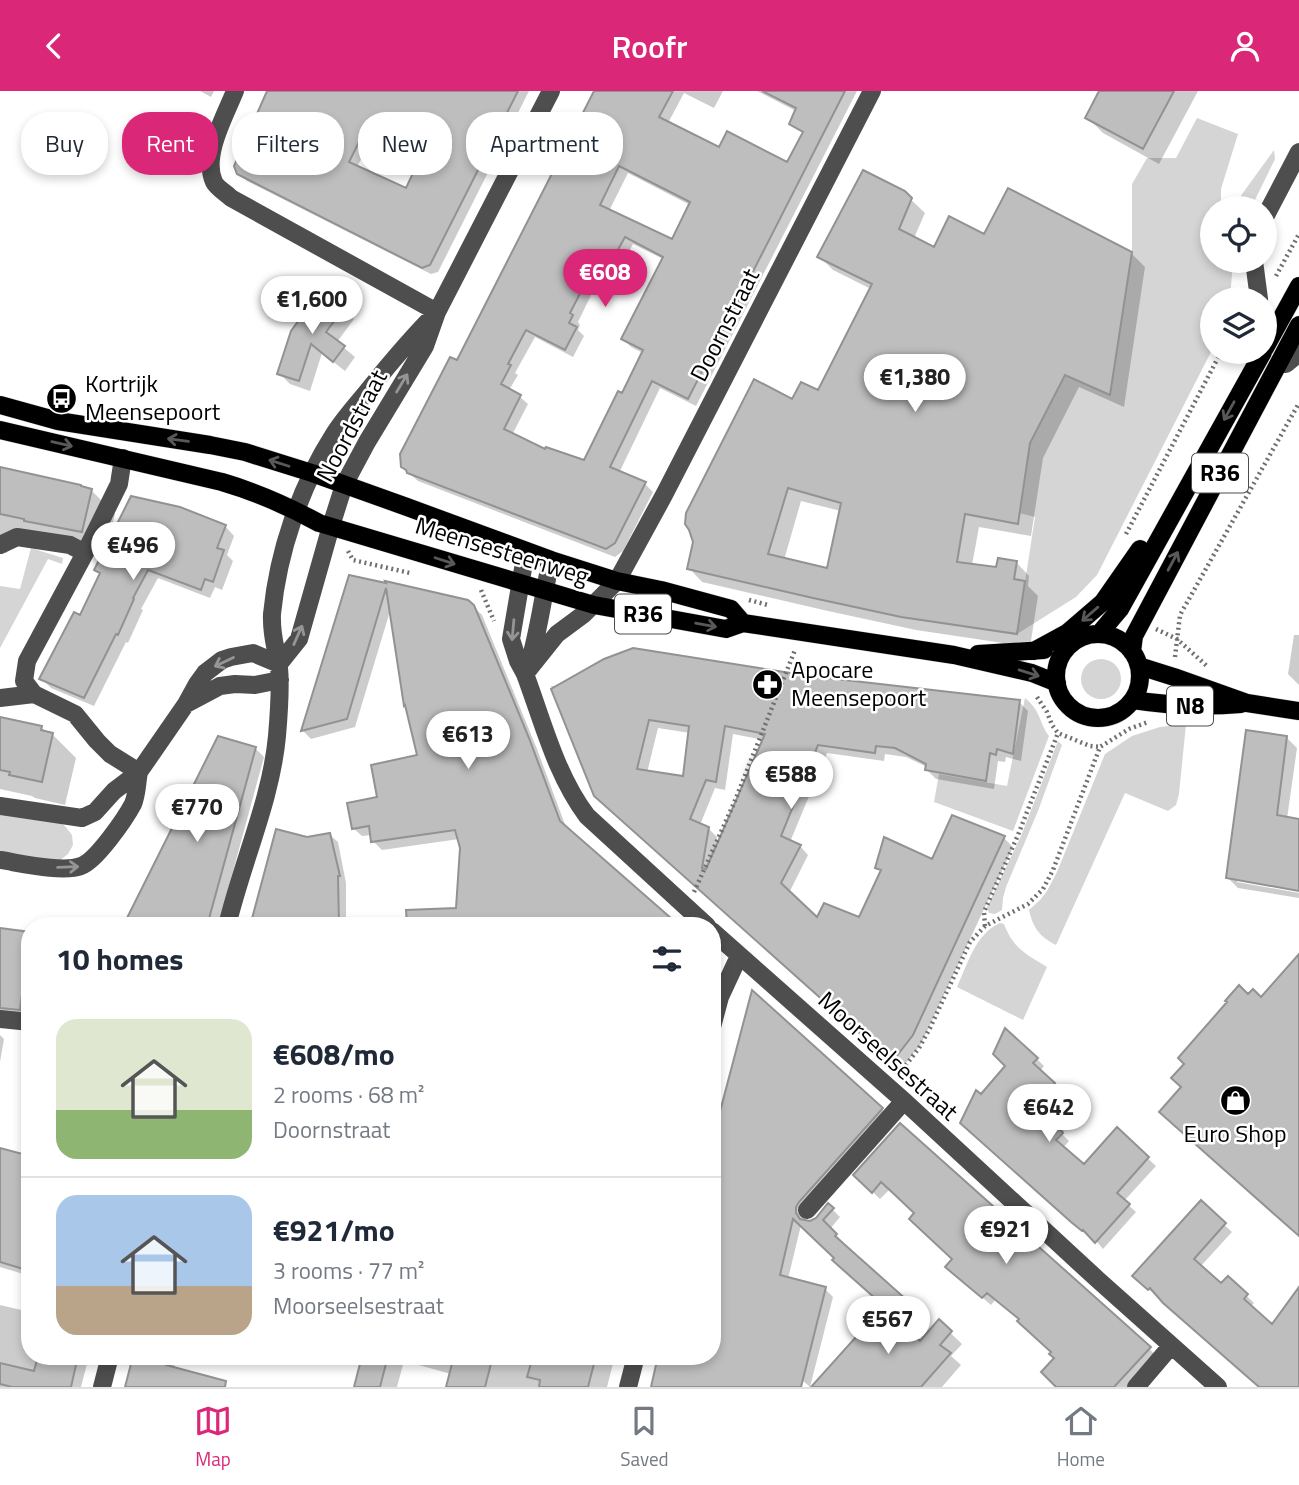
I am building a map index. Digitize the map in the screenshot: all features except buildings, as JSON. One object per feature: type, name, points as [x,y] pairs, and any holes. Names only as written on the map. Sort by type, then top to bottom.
[{"type":"main road","name":"R36","points":[[1277,326],[1299,286]]},
{"type":"main road","name":"R36","points":[[1133,700],[1139,688],[1134,636],[1299,325]]},
{"type":"main road","name":"R36","points":[[1068,647],[1084,637],[1099,634],[1120,610],[1256,364]]},
{"type":"main road","name":"R36","points":[[0,405],[58,421],[245,452],[344,485]]},
{"type":"main road","name":"R36","points":[[0,430],[230,484],[331,526]]},
{"type":"main road","name":"Meensesteenweg","points":[[344,485],[551,561],[617,581],[732,609],[743,623]]},
{"type":"main road","name":"R36","points":[[1034,652],[1067,633],[1103,603],[1145,541],[1165,525]]},
{"type":"main road","name":"Meensesteenweg","points":[[331,526],[594,605],[726,629],[743,623],[954,655],[1032,673],[1057,683]]},
{"type":"main road","points":[[1099,634],[1118,639],[1136,659]]},
{"type":"main road","name":"Meensesteenweg","points":[[954,655],[1034,652],[1068,647]]},
{"type":"main road","points":[[1068,647],[1057,669],[1057,683],[1064,701],[1080,714],[1105,718],[1122,711],[1133,700]]},
{"type":"main road","name":"N8","points":[[1136,659],[1174,677],[1247,703],[1299,711]]},
{"type":"main road","name":"N8","points":[[1133,700],[1194,706],[1247,703]]},
{"type":"street","points":[[235,91],[214,141],[211,163],[215,184],[230,198],[436,312]]},
{"type":"street","name":"Noordstraat","points":[[279,672],[299,639],[331,526],[355,461],[425,346],[436,312],[551,91]]},
{"type":"street","name":"Doornstraat","points":[[617,581],[872,91]]},
{"type":"street","points":[[1276,196],[1299,152]]},
{"type":"street","name":"Noordstraat","points":[[228,917],[270,782],[277,736],[279,672],[272,634],[273,605],[281,559],[296,511],[312,473],[335,431],[411,338],[436,312]]},
{"type":"street","points":[[1280,364],[1286,363],[1299,353]]},
{"type":"street","points":[[123,458],[119,484],[27,661],[24,681],[34,694],[75,714],[110,754],[139,772]]},
{"type":"street","points":[[0,545],[17,537],[70,545],[85,553]]},
{"type":"street","points":[[526,551],[511,639],[563,776],[587,816],[696,917]]},
{"type":"street","points":[[525,674],[534,646],[551,561]]},
{"type":"street","points":[[525,674],[557,634],[584,614],[617,581]]},
{"type":"street","points":[[0,806],[82,818],[95,812],[114,791],[139,772],[205,673],[222,660],[253,653],[279,672],[255,685],[235,684],[220,687],[186,704]]},
{"type":"street","points":[[0,698],[34,694]]},
{"type":"street","points":[[0,860],[65,869],[91,861],[134,803],[139,772]]},
{"type":"street","name":"Moorseelsestraat","points":[[721,939],[904,1101],[1218,1387]]},
{"type":"street","points":[[721,987],[739,956]]},
{"type":"street","points":[[0,1019],[21,1021]]},
{"type":"street","points":[[807,1210],[904,1101]]},
{"type":"street","points":[[1136,1387],[1171,1346]]},
{"type":"street","points":[[102,1387],[108,1365]]},
{"type":"street","points":[[628,1387],[634,1365]]},
{"type":"path","points":[[1271,287],[1299,234]]},
{"type":"path","points":[[1125,536],[1215,364]]},
{"type":"path","points":[[1177,639],[1180,615],[1299,403]]},
{"type":"path","points":[[687,908],[734,803],[795,650]]},
{"type":"path","points":[[1033,692],[1058,733],[1090,746],[1100,747],[1129,729],[1157,720]]},
{"type":"path","points":[[985,926],[984,912],[1058,733]]},
{"type":"path","points":[[902,1070],[930,1028],[970,942],[985,926],[1028,904],[1038,896],[1048,881],[1100,747]]},
{"type":"shaded area","points":[[1197,118],[1238,134],[1221,196],[1200,196],[1200,273],[1232,273],[1231,287],[1200,287],[1200,364],[1205,364],[1097,575],[1076,597],[1017,634],[1035,517],[1019,513],[1030,443],[1065,375],[1110,394],[1132,252],[1132,184],[1147,158],[1176,158]]},
{"type":"shaded area","points":[[1274,150],[1275,159],[1257,196],[1241,196]]},
{"type":"shaded area","points":[[31,548],[63,558],[62,564],[48,559],[0,648],[0,586],[20,589]]},
{"type":"shaded area","points":[[1101,659],[1115,665],[1121,679],[1115,693],[1101,699],[1087,693],[1081,679],[1087,665]]},
{"type":"shaded area","points":[[1025,698],[1037,712],[1049,736],[1013,831],[934,802],[939,774],[1007,786]]},
{"type":"shaded area","points":[[1186,724],[1176,805],[1168,811],[1125,793],[1056,945],[1050,942],[1038,931],[1029,910],[1047,891],[1057,872],[1105,754],[1132,736],[1160,727]]},
{"type":"shaded area","points":[[1058,741],[1062,745],[1006,887],[1002,910],[995,914],[989,913],[987,907],[1021,836]]},
{"type":"shaded area","points":[[0,813],[61,823],[72,835],[73,845],[68,854],[59,861],[0,856]]},
{"type":"shaded area","points":[[1000,923],[1004,924],[1021,950],[1047,967],[1023,1020],[957,987],[978,942]]},
{"type":"place","name":"Kortrijk Meensepoort","points":[[62,398]]},
{"type":"place","name":"Apocare Meensepoort","points":[[768,684]]},
{"type":"place","name":"Euro Shop","points":[[1235,1100]]}]
